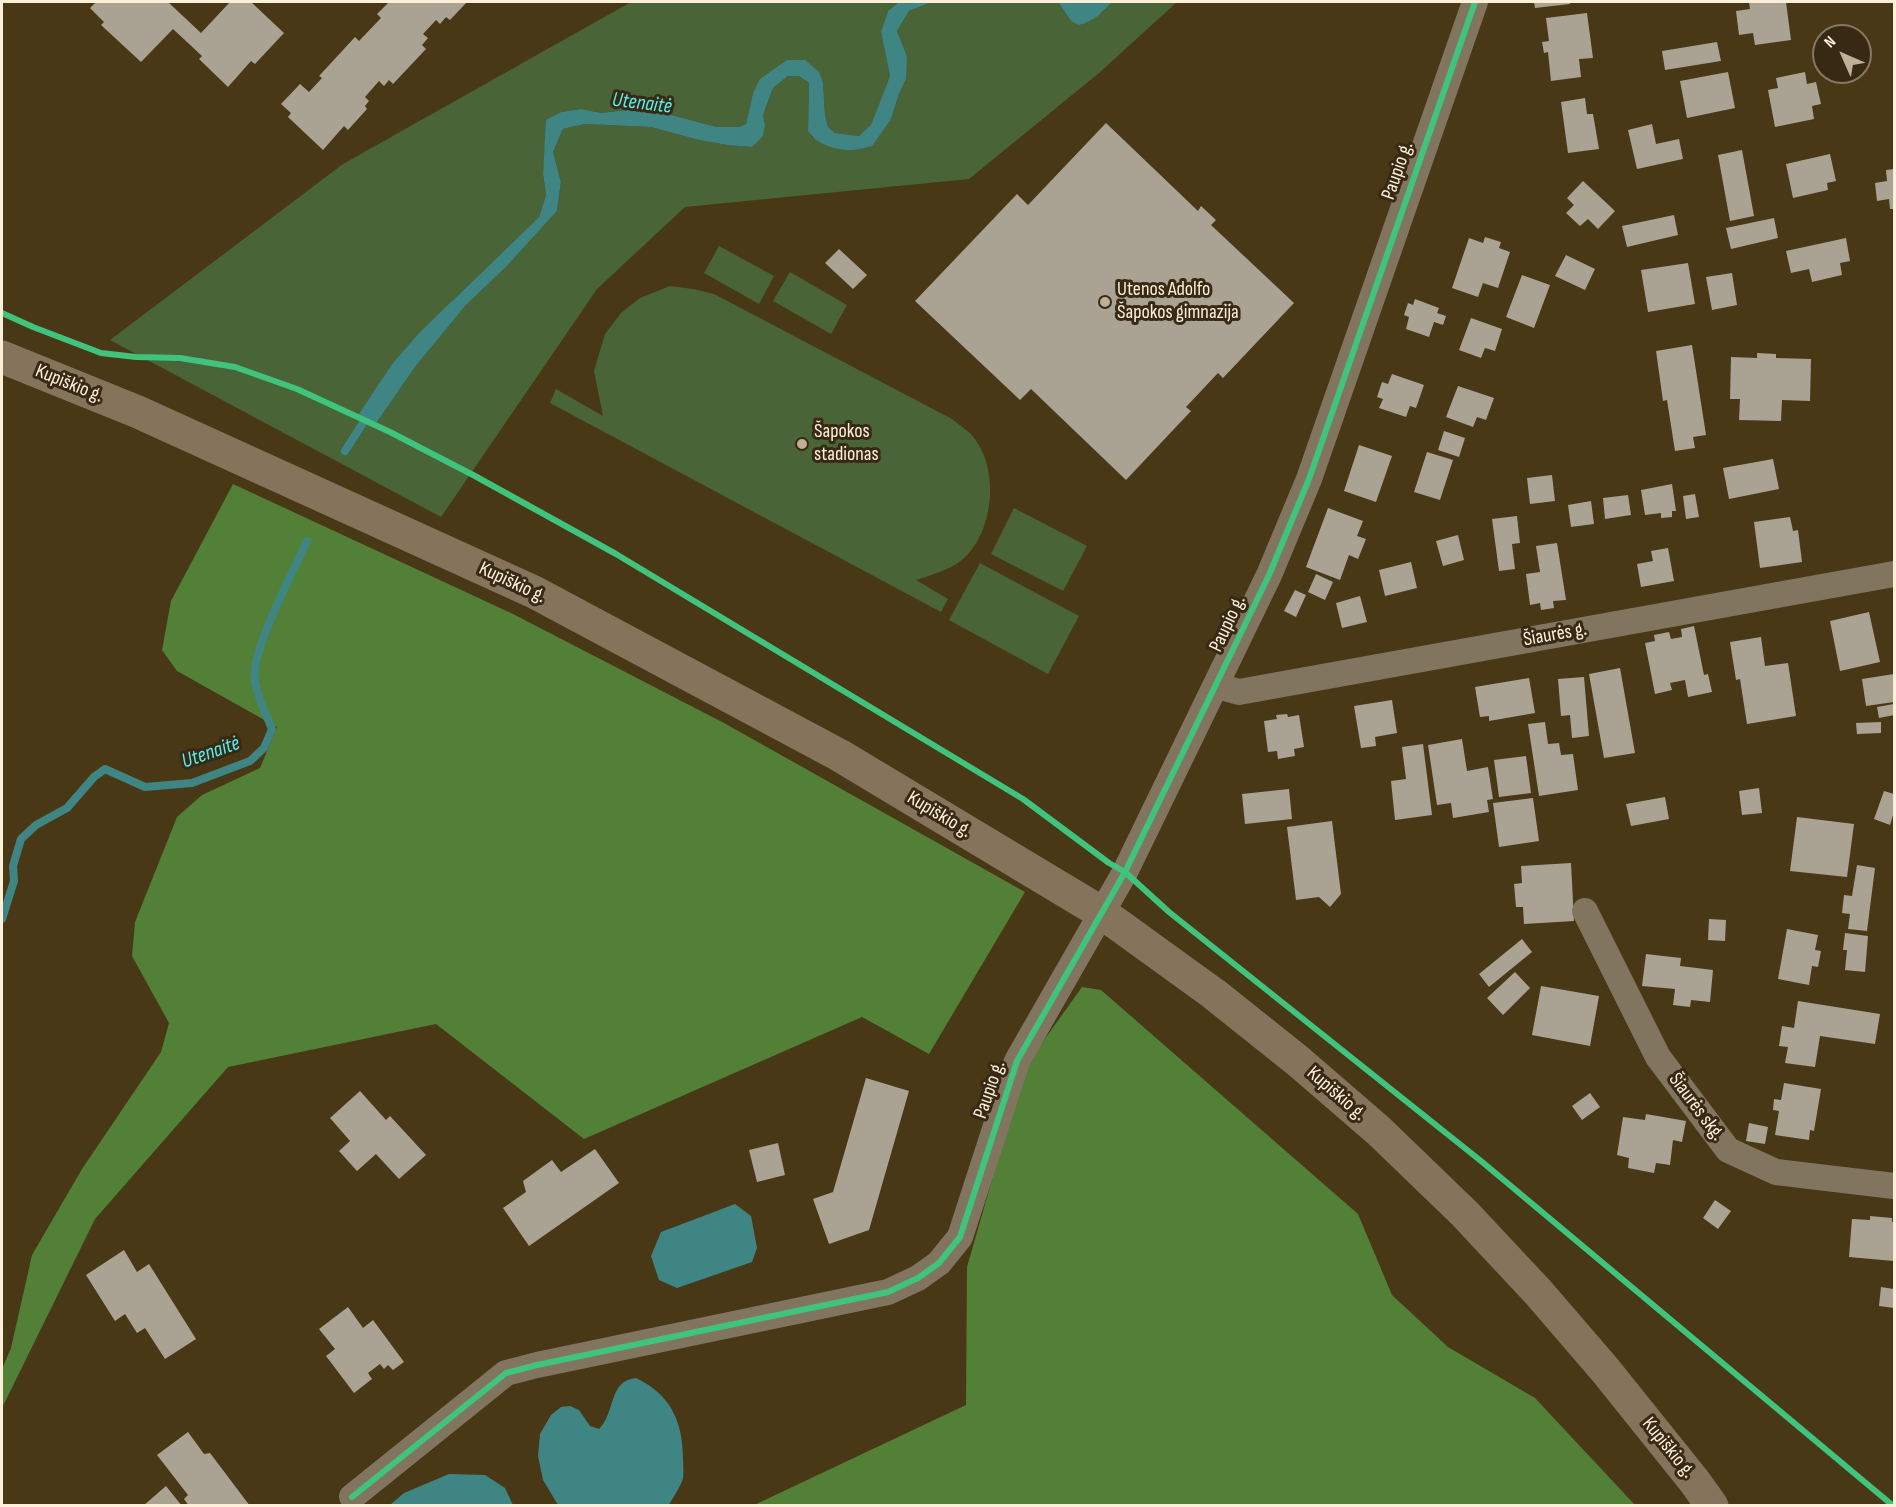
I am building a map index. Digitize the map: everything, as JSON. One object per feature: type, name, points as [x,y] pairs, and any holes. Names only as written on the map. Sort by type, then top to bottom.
[{"type":"main road","name":"Kupiškio g.","points":[[2,357],[138,412],[534,592],[839,755],[1102,913],[1214,994],[1298,1061],[1379,1131],[1465,1214],[1538,1292],[1606,1371],[1712,1506]]},
{"type":"street","name":"Paupio g.","points":[[352,1497],[506,1373],[888,1292],[918,1278],[939,1263],[960,1237],[1017,1061],[1125,872],[1269,575],[1309,478],[1475,2]]},
{"type":"street","name":"Šiaurės g.","points":[[1218,683],[1239,692],[1894,574]]},
{"type":"street","name":"Šiaurės skg.","points":[[1585,911],[1658,1057],[1728,1150],[1776,1172],[1894,1186]]},
{"type":"green space","points":[[631,2],[899,2],[888,11],[881,32],[890,76],[871,126],[859,136],[835,133],[828,127],[823,83],[804,60],[753,93],[746,124],[739,127],[717,127],[667,114],[634,109],[601,113],[581,109],[561,112],[547,120],[543,174],[546,195],[539,217],[459,294],[392,364],[358,417],[375,425],[415,367],[466,305],[506,267],[557,211],[561,182],[553,152],[563,129],[585,124],[651,127],[699,140],[752,147],[765,125],[763,115],[773,88],[788,76],[799,76],[809,83],[808,131],[812,137],[852,150],[891,119],[906,79],[906,57],[897,31],[909,11],[932,2],[1058,2],[1071,21],[1102,13],[1112,2],[1177,2],[1099,73],[969,179],[685,207],[597,289],[441,517],[110,340],[343,164]]},
{"type":"green space","points":[[719,246],[774,276],[759,304],[704,273]]},
{"type":"green space","points":[[790,272],[847,305],[831,334],[773,301]]},
{"type":"green space","name":"Šapokos stadionas","points":[[670,286],[714,294],[952,419],[970,433],[986,461],[990,493],[988,510],[978,541],[963,559],[944,570],[916,580],[948,599],[941,612],[550,403],[556,389],[603,416],[594,371],[605,334],[621,313],[640,298]]},
{"type":"green space","points":[[233,484],[513,614],[724,723],[1025,892],[929,1054],[862,1017],[584,1139],[436,1024],[228,1067],[95,1219],[2,1408],[2,1369],[11,1348],[32,1255],[82,1169],[161,1052],[169,1023],[132,956],[135,922],[177,817],[202,795],[260,768],[277,727],[177,671],[162,650],[171,601]]},
{"type":"green space","points":[[1014,508],[1087,546],[1063,591],[991,554]]},
{"type":"green space","points":[[980,563],[1079,616],[1048,674],[949,620]]},
{"type":"green space","points":[[1082,987],[1101,990],[1358,1214],[1392,1295],[1448,1347],[1535,1398],[1635,1505],[752,1506],[966,1405],[967,1267],[1011,1114],[1019,1075]]},
{"type":"water","points":[[899,2],[932,2],[909,11],[897,31],[907,57],[906,79],[891,119],[872,146],[855,150],[840,149],[816,140],[808,131],[809,83],[799,76],[788,76],[773,88],[763,115],[765,125],[763,136],[752,147],[699,140],[651,127],[585,124],[563,129],[553,152],[561,182],[557,211],[506,267],[466,305],[415,367],[375,425],[357,417],[392,364],[421,331],[539,217],[546,195],[543,174],[546,120],[561,112],[581,109],[601,113],[634,109],[667,114],[717,127],[739,127],[746,124],[753,93],[760,79],[787,60],[805,60],[819,72],[823,83],[828,127],[835,133],[859,136],[871,125],[890,76],[881,32],[888,11]]},
{"type":"water","points":[[1058,2],[1112,2],[1097,16],[1079,25],[1071,21]]},
{"type":"water","points":[[735,1204],[751,1216],[757,1248],[752,1262],[677,1288],[659,1280],[651,1256],[661,1232]]},
{"type":"water","points":[[636,1378],[658,1392],[672,1410],[677,1421],[682,1445],[683,1478],[670,1503],[668,1506],[558,1505],[543,1480],[538,1456],[540,1434],[551,1415],[561,1407],[570,1406],[579,1410],[590,1426],[599,1429],[608,1414],[616,1391],[627,1380]]},
{"type":"water","points":[[449,1474],[485,1475],[505,1488],[513,1505],[390,1505],[404,1493]]},
{"type":"building","points":[[96,2],[168,2],[201,33],[230,2],[251,2],[284,33],[255,64],[251,61],[228,87],[199,59],[202,56],[173,29],[141,62],[101,25],[104,22],[90,8]]},
{"type":"building","points":[[389,2],[467,2],[450,20],[446,17],[440,24],[436,20],[423,34],[428,38],[422,45],[426,49],[393,84],[389,80],[384,86],[379,81],[365,97],[369,101],[365,106],[367,109],[348,130],[344,126],[323,150],[288,117],[291,113],[281,104],[300,84],[309,92],[322,78],[319,76],[355,37],[359,41],[381,18],[377,14]]},
{"type":"building","points":[[1534,2],[1570,2],[1570,4],[1535,8]]},
{"type":"building","points":[[1749,2],[1786,2],[1791,40],[1755,45],[1753,33],[1739,35],[1736,11],[1750,9]]},
{"type":"building","points":[[1587,13],[1593,58],[1579,59],[1581,77],[1551,81],[1548,52],[1544,53],[1542,42],[1549,41],[1546,18]]},
{"type":"building","points":[[1717,42],[1721,61],[1665,70],[1662,51]]},
{"type":"building","points":[[1728,72],[1735,108],[1687,118],[1680,81]]},
{"type":"building","points":[[1805,72],[1807,84],[1816,84],[1821,104],[1812,106],[1814,119],[1775,127],[1768,90],[1778,88],[1776,78]]},
{"type":"building","points":[[1585,98],[1587,114],[1593,114],[1599,149],[1568,153],[1561,102]]},
{"type":"building","name":"Utenos Adolfo Šapokos gimnazija","points":[[1106,123],[1198,211],[1201,206],[1216,220],[1211,225],[1294,303],[1223,378],[1218,373],[1186,407],[1191,411],[1126,480],[1031,389],[1020,400],[915,301],[1017,194],[1028,205]]},
{"type":"building","points":[[1652,124],[1656,144],[1679,139],[1683,159],[1637,169],[1628,130]]},
{"type":"building","points":[[1742,150],[1754,216],[1730,221],[1718,155]]},
{"type":"building","points":[[1830,154],[1836,181],[1827,183],[1828,190],[1793,198],[1786,164]]},
{"type":"building","points":[[1894,169],[1894,209],[1890,209],[1889,199],[1877,201],[1875,183],[1887,181],[1886,170]]},
{"type":"building","points":[[1583,181],[1615,211],[1598,229],[1588,219],[1580,226],[1566,213],[1574,205],[1567,198]]},
{"type":"building","points":[[1674,215],[1678,235],[1627,247],[1622,226]]},
{"type":"building","points":[[1774,218],[1778,238],[1731,249],[1726,228]]},
{"type":"building","points":[[1485,237],[1501,242],[1499,248],[1510,252],[1498,288],[1483,283],[1478,297],[1452,288],[1469,238],[1483,243]]},
{"type":"building","points":[[1846,238],[1850,261],[1840,263],[1842,275],[1812,282],[1809,269],[1791,273],[1786,251]]},
{"type":"building","points":[[839,249],[867,275],[853,289],[825,263]]},
{"type":"building","points":[[1566,255],[1595,269],[1585,290],[1555,276]]},
{"type":"building","points":[[1688,263],[1695,304],[1648,312],[1641,270]]},
{"type":"building","points":[[1732,273],[1737,305],[1712,310],[1706,277]]},
{"type":"building","points":[[1522,275],[1550,285],[1534,328],[1506,317]]},
{"type":"building","points":[[1415,299],[1439,308],[1437,313],[1446,316],[1443,325],[1434,322],[1429,337],[1406,329],[1409,317],[1404,315],[1408,303],[1413,305]]},
{"type":"building","points":[[1471,318],[1502,329],[1495,351],[1485,348],[1481,358],[1459,350]]},
{"type":"building","points":[[1692,345],[1706,435],[1693,437],[1695,448],[1675,451],[1667,400],[1663,401],[1656,351]]},
{"type":"building","points":[[1757,353],[1776,354],[1776,358],[1811,359],[1810,401],[1782,400],[1781,421],[1739,420],[1740,399],[1730,399],[1731,357],[1757,358]]},
{"type":"building","points":[[1392,374],[1424,385],[1416,408],[1410,406],[1406,417],[1379,408],[1383,399],[1377,397],[1382,382],[1388,384]]},
{"type":"building","points":[[1458,386],[1494,398],[1486,420],[1477,417],[1473,427],[1446,417]]},
{"type":"building","points":[[1444,431],[1465,438],[1459,457],[1438,450]]},
{"type":"building","points":[[1359,445],[1392,456],[1376,502],[1344,491]]},
{"type":"building","points":[[1427,452],[1453,460],[1440,500],[1414,492]]},
{"type":"building","points":[[1773,459],[1779,489],[1729,499],[1723,468]]},
{"type":"building","points":[[1552,475],[1555,501],[1530,504],[1527,478]]},
{"type":"building","points":[[1672,484],[1676,511],[1672,511],[1672,517],[1661,518],[1661,513],[1645,515],[1641,490]]},
{"type":"building","points":[[1695,494],[1699,517],[1686,519],[1683,496]]},
{"type":"building","points":[[1628,495],[1631,515],[1605,519],[1603,498]]},
{"type":"building","points":[[1591,501],[1594,524],[1571,527],[1568,505]]},
{"type":"building","points":[[1328,508],[1363,521],[1357,536],[1366,539],[1358,559],[1349,555],[1340,580],[1306,567]]},
{"type":"building","points":[[1517,516],[1520,543],[1512,544],[1515,569],[1499,571],[1492,519]]},
{"type":"building","points":[[1790,517],[1793,531],[1798,530],[1802,562],[1760,568],[1754,522]]},
{"type":"building","points":[[1458,535],[1464,560],[1443,566],[1436,541]]},
{"type":"building","points":[[1557,543],[1566,600],[1553,601],[1554,608],[1541,610],[1540,603],[1530,605],[1526,574],[1540,572],[1536,546]]},
{"type":"building","points":[[1668,548],[1674,581],[1641,587],[1637,564],[1653,561],[1651,551]]},
{"type":"building","points":[[1411,562],[1417,588],[1385,596],[1379,570]]},
{"type":"building","points":[[1316,574],[1333,582],[1325,600],[1308,592]]},
{"type":"building","points":[[1295,590],[1306,595],[1296,617],[1284,611]]},
{"type":"building","points":[[1360,596],[1367,622],[1342,628],[1336,603]]},
{"type":"building","points":[[1869,612],[1880,662],[1840,671],[1830,621]]},
{"type":"building","points":[[1694,626],[1704,675],[1708,674],[1712,692],[1688,697],[1685,680],[1670,683],[1672,690],[1655,694],[1645,643],[1655,641],[1654,635],[1669,632],[1671,639],[1682,637],[1681,629]]},
{"type":"building","points":[[1761,637],[1765,666],[1788,663],[1796,716],[1747,724],[1740,679],[1736,680],[1730,642]]},
{"type":"building","points":[[1620,668],[1635,753],[1604,758],[1589,674]]},
{"type":"building","points":[[1894,674],[1894,702],[1866,706],[1862,679]]},
{"type":"building","points":[[1584,677],[1589,736],[1572,738],[1570,715],[1561,716],[1558,679]]},
{"type":"building","points":[[1529,678],[1535,713],[1489,721],[1489,716],[1480,717],[1475,687]]},
{"type":"building","points":[[1392,700],[1397,733],[1375,737],[1376,746],[1361,748],[1354,706]]},
{"type":"building","points":[[1894,704],[1894,715],[1879,718],[1877,707]]},
{"type":"building","points":[[1287,714],[1288,717],[1299,715],[1304,747],[1294,749],[1295,756],[1278,759],[1277,751],[1268,752],[1264,721],[1277,719],[1276,715]]},
{"type":"building","points":[[1545,722],[1548,744],[1559,743],[1561,755],[1573,754],[1578,790],[1539,796],[1528,724]]},
{"type":"building","points":[[1881,722],[1881,733],[1857,734],[1856,723]]},
{"type":"building","points":[[1462,739],[1467,771],[1488,767],[1493,799],[1487,800],[1489,812],[1453,818],[1451,803],[1437,805],[1428,745]]},
{"type":"building","points":[[1423,744],[1432,815],[1395,820],[1391,781],[1406,779],[1402,747]]},
{"type":"building","points":[[1526,756],[1531,793],[1499,797],[1494,760]]},
{"type":"building","points":[[1759,788],[1762,813],[1742,815],[1739,791]]},
{"type":"building","points":[[1289,789],[1292,819],[1245,824],[1242,794]]},
{"type":"building","points":[[1884,791],[1894,794],[1894,812],[1890,825],[1874,819]]},
{"type":"building","points":[[1665,797],[1669,819],[1631,826],[1626,804]]},
{"type":"building","points":[[1533,798],[1539,841],[1499,847],[1493,803]]},
{"type":"building","points":[[1797,817],[1854,824],[1847,877],[1790,871]]},
{"type":"building","points":[[1332,821],[1341,894],[1330,907],[1319,897],[1296,900],[1287,827]]},
{"type":"building","points":[[1571,863],[1574,921],[1524,924],[1523,907],[1516,907],[1514,884],[1522,883],[1521,866]]},
{"type":"building","points":[[1857,865],[1875,868],[1867,931],[1848,929],[1850,914],[1842,913],[1844,895],[1852,896]]},
{"type":"building","points":[[1709,919],[1726,920],[1725,941],[1708,940]]},
{"type":"building","points":[[1787,929],[1818,935],[1815,950],[1821,951],[1818,967],[1812,966],[1809,985],[1778,979]]},
{"type":"building","points":[[1845,933],[1868,936],[1865,972],[1845,970],[1847,950],[1843,950]]},
{"type":"building","points":[[1522,939],[1532,952],[1489,987],[1479,974]]},
{"type":"building","points":[[1646,954],[1681,958],[1680,966],[1713,970],[1710,1002],[1691,1000],[1690,1007],[1673,1005],[1675,989],[1642,986]]},
{"type":"building","points":[[1515,972],[1530,988],[1503,1015],[1487,998]]},
{"type":"building","points":[[1541,986],[1599,996],[1590,1046],[1532,1035]]},
{"type":"building","points":[[1798,1001],[1880,1014],[1875,1044],[1820,1036],[1815,1067],[1785,1063],[1788,1047],[1779,1046],[1782,1026],[1794,1028]]},
{"type":"building","points":[[866,1078],[909,1091],[869,1230],[829,1244],[813,1199],[833,1192]]},
{"type":"building","points":[[1784,1083],[1821,1089],[1814,1131],[1810,1130],[1809,1140],[1775,1135],[1779,1111],[1773,1110],[1774,1099],[1781,1100]]},
{"type":"building","points":[[360,1091],[386,1120],[390,1116],[426,1155],[399,1179],[376,1154],[357,1171],[339,1151],[350,1141],[330,1118]]},
{"type":"building","points":[[1590,1093],[1600,1107],[1582,1120],[1572,1106]]},
{"type":"building","points":[[1646,1114],[1686,1121],[1682,1142],[1673,1140],[1670,1165],[1656,1163],[1654,1173],[1628,1168],[1629,1158],[1617,1155],[1623,1117],[1645,1120]]},
{"type":"building","points":[[1749,1123],[1768,1127],[1765,1144],[1746,1141]]},
{"type":"building","points":[[778,1143],[785,1175],[757,1182],[749,1150]]},
{"type":"building","points":[[595,1149],[619,1183],[529,1246],[503,1208],[526,1192],[523,1181],[552,1160],[561,1172]]},
{"type":"building","points":[[1715,1200],[1731,1211],[1718,1229],[1703,1218]]},
{"type":"building","points":[[1870,1216],[1892,1218],[1894,1222],[1894,1261],[1849,1257],[1852,1219],[1870,1220]]},
{"type":"building","points":[[124,1250],[137,1272],[149,1264],[196,1339],[165,1359],[145,1328],[137,1333],[125,1314],[115,1321],[86,1275]]},
{"type":"building","points":[[1881,1287],[1894,1289],[1894,1308],[1879,1306]]},
{"type":"building","points":[[348,1307],[363,1328],[373,1320],[404,1362],[393,1370],[388,1365],[384,1369],[380,1364],[368,1373],[372,1379],[354,1393],[326,1356],[335,1349],[319,1329]]},
{"type":"building","points":[[188,1432],[204,1454],[210,1453],[250,1506],[189,1506],[184,1499],[188,1495],[157,1455]]},
{"type":"building","points":[[166,1486],[182,1506],[143,1506]]},
{"type":"waterway","name":"Utenaitė","points":[[345,451],[370,412]]},
{"type":"waterway","name":"Utenaitė","points":[[2,919],[14,881],[13,866],[21,839],[36,825],[67,808],[94,777],[105,769],[145,787],[192,783],[250,761],[264,748],[272,729],[258,693],[255,667],[266,631],[307,541]]},
{"type":"cycle path","points":[[352,1497],[506,1373],[888,1292],[918,1278],[939,1263],[960,1237],[1017,1061],[1125,872],[1269,575],[1309,479],[1475,2]]},
{"type":"cycle path","points":[[2,313],[101,353],[180,358],[235,367],[297,389],[390,432],[616,554],[1023,799],[1109,863],[1125,872],[1169,912],[1481,1161],[1894,1505]]},
{"type":"place","name":"Utenos Adolfo Šapokos gimnazija","points":[[1105,302]]},
{"type":"place","name":"Šapokos stadionas","points":[[802,444]]}]
